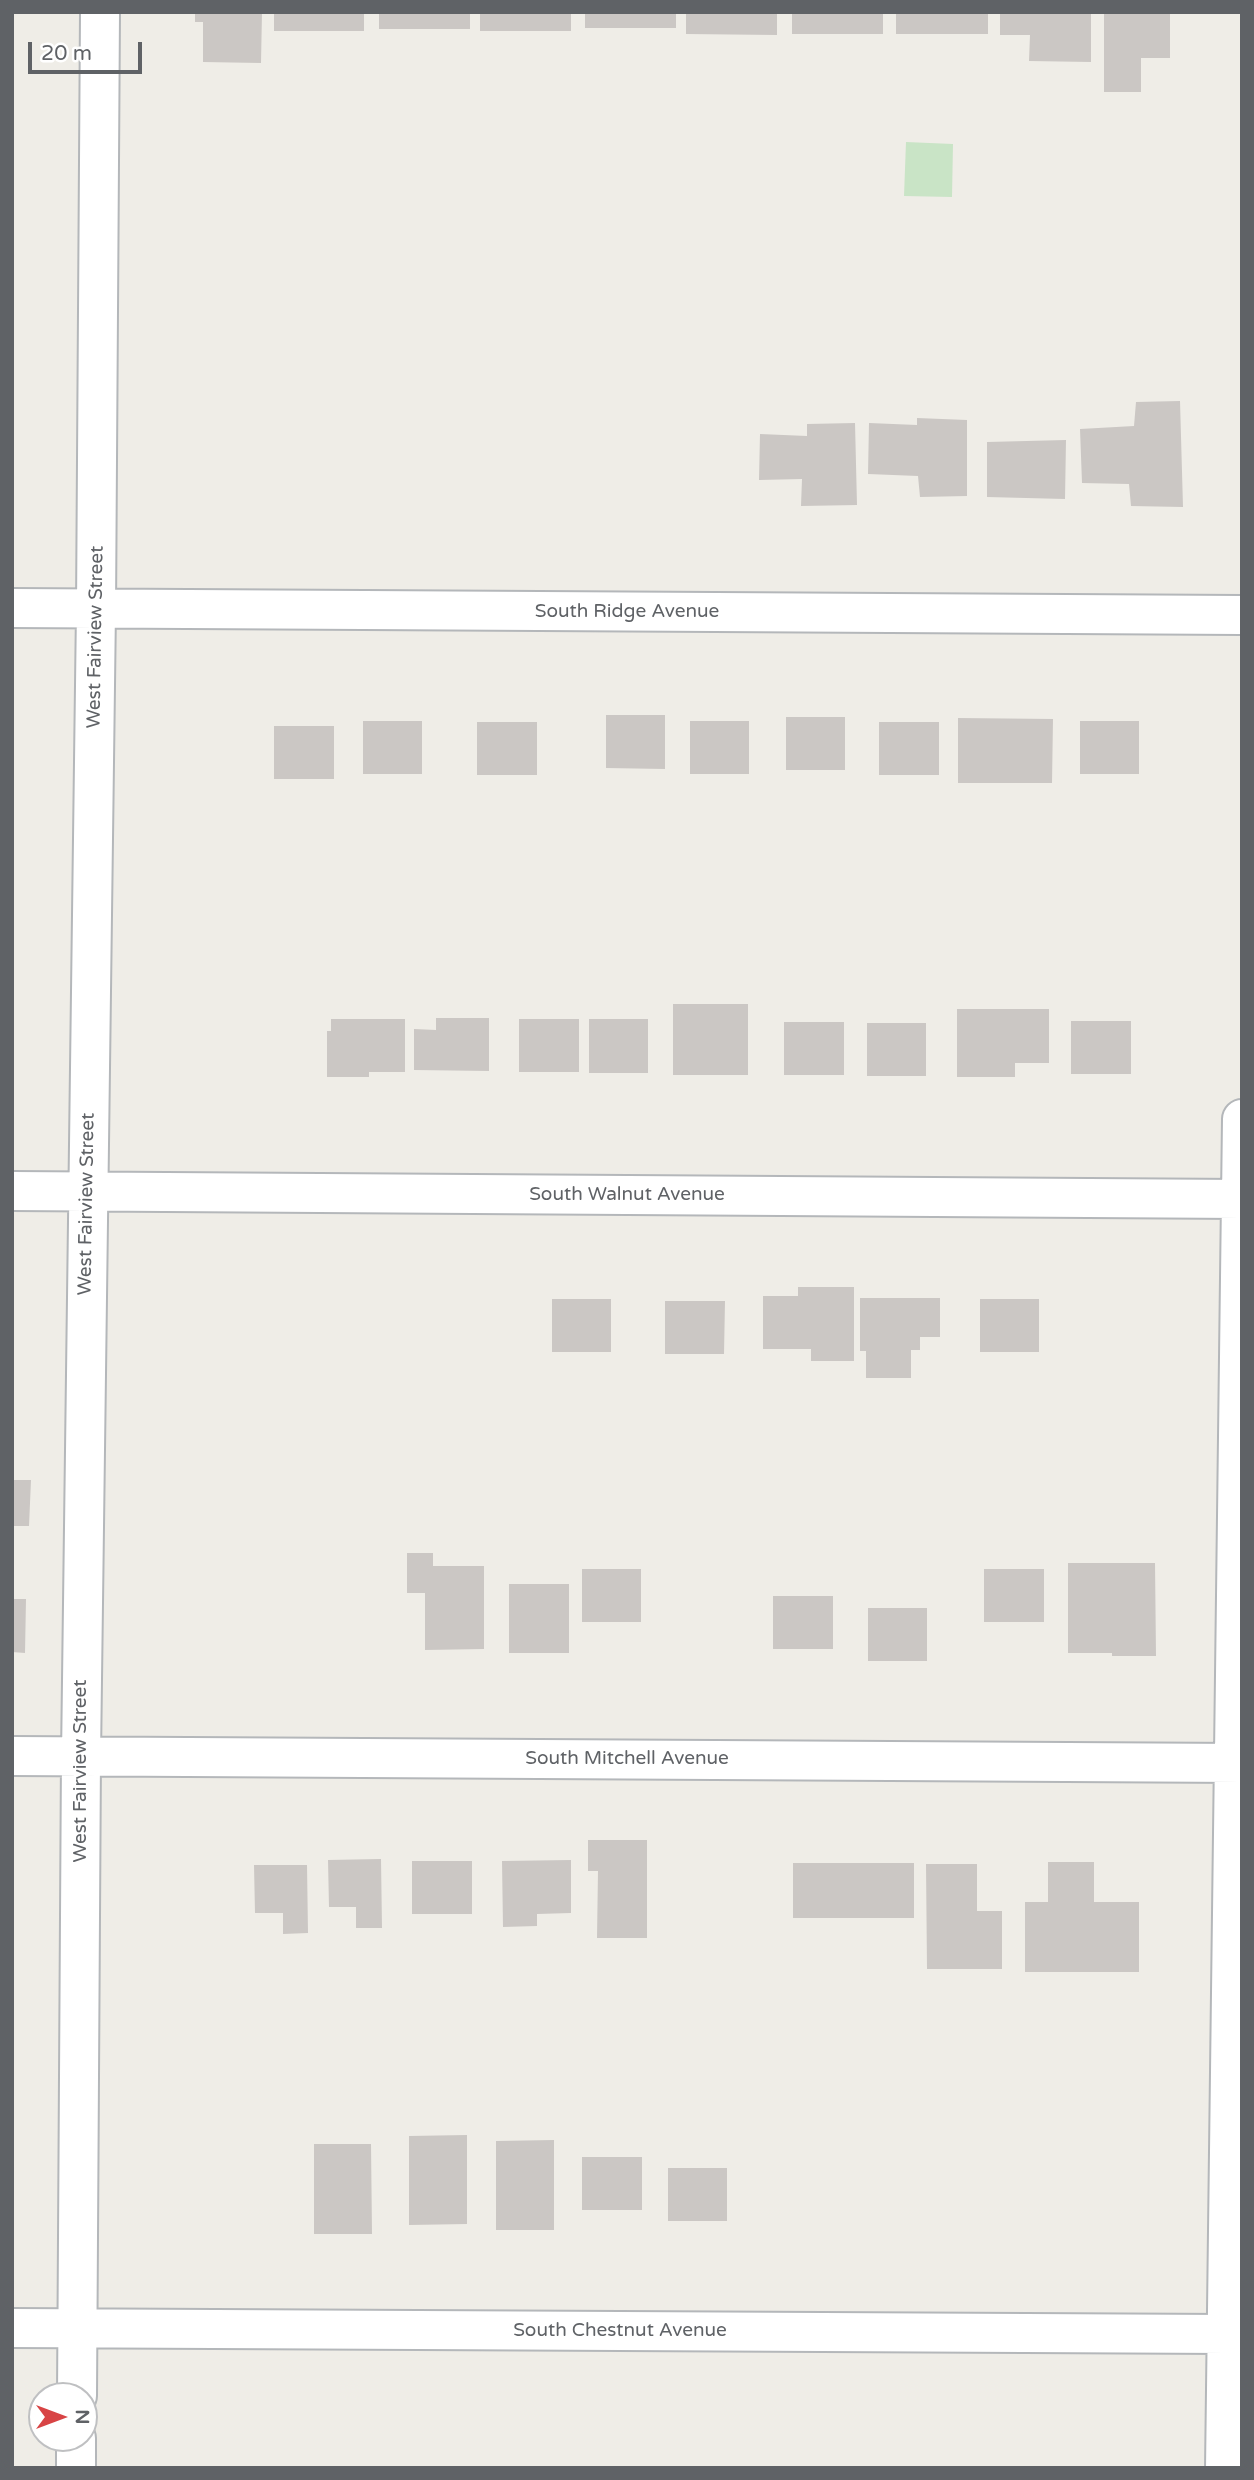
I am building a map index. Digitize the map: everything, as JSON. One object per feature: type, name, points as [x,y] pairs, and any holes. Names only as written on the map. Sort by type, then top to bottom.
[{"type":"street","name":"West Fairview Street","points":[[77,2382],[100,12]]},
{"type":"street","name":"South Ridge Avenue","points":[[12,608],[1242,615]]},
{"type":"street","points":[[1225,2468],[1238,1763],[1242,1119]]},
{"type":"street","name":"South Walnut Avenue","points":[[12,1191],[1241,1199]]},
{"type":"street","name":"South Mitchell Avenue","points":[[12,1756],[1238,1763]]},
{"type":"street","name":"South Chestnut Avenue","points":[[12,2328],[1227,2334]]},
{"type":"green space","points":[[906,142],[953,144],[952,197],[904,196]]},
{"type":"building","points":[[195,12],[262,12],[261,63],[203,62],[203,22],[195,22]]},
{"type":"building","points":[[274,12],[364,12],[364,31],[274,31]]},
{"type":"building","points":[[379,12],[470,12],[470,29],[379,29]]},
{"type":"building","points":[[480,12],[571,12],[571,31],[480,31]]},
{"type":"building","points":[[585,12],[676,12],[676,28],[585,28]]},
{"type":"building","points":[[686,12],[777,12],[777,35],[686,34]]},
{"type":"building","points":[[792,12],[883,12],[883,34],[792,34]]},
{"type":"building","points":[[896,12],[988,12],[988,34],[896,34]]},
{"type":"building","points":[[1000,12],[1091,12],[1091,62],[1029,61],[1030,35],[1000,35]]},
{"type":"building","points":[[1104,12],[1170,12],[1170,58],[1141,58],[1141,92],[1104,92]]},
{"type":"building","points":[[1180,401],[1183,507],[1131,506],[1129,484],[1082,483],[1080,429],[1134,426],[1136,402]]},
{"type":"building","points":[[917,418],[967,420],[967,496],[920,497],[918,476],[868,474],[869,423],[917,425]]},
{"type":"building","points":[[855,423],[857,505],[801,506],[802,479],[759,480],[760,434],[807,436],[807,424]]},
{"type":"building","points":[[1066,440],[1065,499],[987,497],[987,442]]},
{"type":"building","points":[[606,715],[665,715],[665,769],[606,768]]},
{"type":"building","points":[[786,717],[845,717],[845,770],[786,770]]},
{"type":"building","points":[[958,718],[1053,719],[1052,783],[958,783]]},
{"type":"building","points":[[363,721],[422,721],[422,774],[363,774]]},
{"type":"building","points":[[690,721],[749,721],[749,774],[690,774]]},
{"type":"building","points":[[1080,721],[1139,721],[1139,774],[1080,774]]},
{"type":"building","points":[[477,722],[537,722],[537,775],[477,775]]},
{"type":"building","points":[[879,722],[939,722],[939,775],[879,775]]},
{"type":"building","points":[[274,726],[334,726],[334,779],[274,779]]},
{"type":"building","points":[[673,1004],[748,1004],[748,1075],[673,1075]]},
{"type":"building","points":[[957,1009],[1049,1009],[1049,1063],[1015,1063],[1015,1077],[957,1077]]},
{"type":"building","points":[[436,1018],[489,1018],[489,1071],[414,1070],[414,1029],[436,1030]]},
{"type":"building","points":[[331,1019],[405,1019],[405,1072],[369,1072],[369,1077],[327,1077],[327,1031],[331,1031]]},
{"type":"building","points":[[519,1019],[579,1019],[579,1072],[519,1072]]},
{"type":"building","points":[[589,1019],[648,1019],[648,1073],[589,1073]]},
{"type":"building","points":[[1071,1021],[1131,1021],[1131,1074],[1071,1074]]},
{"type":"building","points":[[784,1022],[844,1022],[844,1075],[784,1075]]},
{"type":"building","points":[[867,1023],[926,1023],[926,1076],[867,1076]]},
{"type":"building","points":[[798,1287],[854,1287],[854,1361],[811,1361],[811,1349],[763,1349],[763,1296],[798,1296]]},
{"type":"building","points":[[860,1298],[940,1298],[940,1337],[920,1337],[920,1350],[911,1350],[911,1378],[866,1378],[866,1351],[860,1351]]},
{"type":"building","points":[[552,1299],[611,1299],[611,1352],[552,1352]]},
{"type":"building","points":[[980,1299],[1039,1299],[1039,1352],[980,1352]]},
{"type":"building","points":[[665,1301],[725,1301],[724,1354],[665,1354]]},
{"type":"building","points":[[12,1480],[31,1480],[29,1526],[12,1526]]},
{"type":"building","points":[[407,1553],[433,1553],[433,1566],[484,1566],[484,1649],[425,1650],[425,1593],[407,1593]]},
{"type":"building","points":[[1068,1563],[1155,1563],[1156,1656],[1068,1653]]},
{"type":"building","points":[[582,1569],[641,1569],[641,1622],[582,1622]]},
{"type":"building","points":[[984,1569],[1044,1569],[1044,1622],[984,1622]]},
{"type":"building","points":[[509,1584],[569,1584],[569,1653],[509,1653]]},
{"type":"building","points":[[773,1596],[833,1596],[833,1649],[773,1649]]},
{"type":"building","points":[[12,1599],[26,1599],[25,1653],[12,1652]]},
{"type":"building","points":[[868,1608],[927,1608],[927,1661],[868,1661]]},
{"type":"building","points":[[588,1840],[647,1840],[647,1938],[597,1938],[598,1871],[588,1871]]},
{"type":"building","points":[[381,1859],[382,1928],[356,1928],[356,1907],[329,1907],[328,1860]]},
{"type":"building","points":[[571,1860],[571,1913],[537,1914],[537,1926],[503,1927],[502,1861]]},
{"type":"building","points":[[412,1861],[472,1861],[472,1914],[412,1914]]},
{"type":"building","points":[[1048,1862],[1094,1862],[1094,1902],[1139,1902],[1139,1972],[1025,1972],[1025,1902],[1048,1902]]},
{"type":"building","points":[[793,1863],[914,1863],[914,1918],[793,1918]]},
{"type":"building","points":[[926,1864],[977,1864],[977,1911],[1002,1911],[1002,1969],[927,1969]]},
{"type":"building","points":[[254,1865],[307,1865],[308,1933],[283,1934],[283,1913],[255,1913]]},
{"type":"building","points":[[467,2135],[467,2224],[409,2225],[409,2136]]},
{"type":"building","points":[[554,2140],[554,2230],[496,2230],[496,2141]]},
{"type":"building","points":[[314,2144],[371,2144],[372,2234],[314,2234]]},
{"type":"building","points":[[582,2157],[642,2157],[642,2210],[582,2210]]},
{"type":"building","points":[[668,2168],[727,2168],[727,2221],[668,2221]]}]
